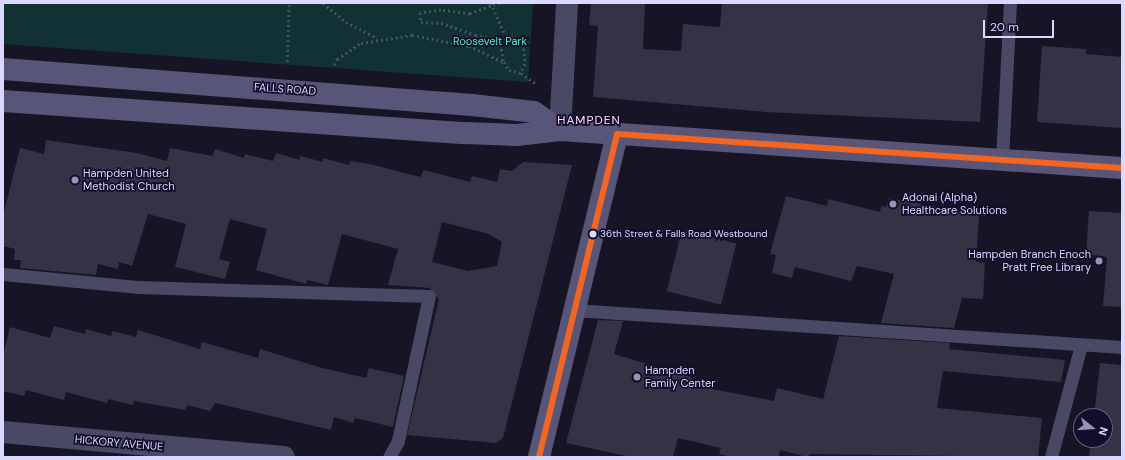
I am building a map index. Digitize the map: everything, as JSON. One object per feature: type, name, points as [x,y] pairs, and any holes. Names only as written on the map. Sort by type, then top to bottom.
[{"type":"main road","name":"FALLS ROAD","points":[[3,69],[465,104],[534,112],[560,130]]},
{"type":"main road","points":[[3,101],[390,126],[465,133],[517,135],[560,130],[1122,168]]},
{"type":"main road","points":[[538,457],[617,134]]},
{"type":"street","points":[[560,130],[568,3]]},
{"type":"street","name":"HICKORY AVENUE","points":[[3,432],[284,457]]},
{"type":"lane","points":[[1002,160],[1010,3]]},
{"type":"lane","points":[[3,274],[139,287],[430,296],[398,441],[389,457]]},
{"type":"lane","points":[[574,310],[1122,347]]},
{"type":"lane","points":[[1051,457],[1081,345]]},
{"type":"path","points":[[287,62],[289,3]]},
{"type":"path","points":[[323,3],[346,22],[378,39]]},
{"type":"path","points":[[490,3],[506,36]]},
{"type":"path","points":[[500,3],[470,14],[431,10],[420,13],[421,22],[441,23],[475,36],[502,40]]},
{"type":"path","points":[[334,66],[348,50],[378,39],[412,35],[436,37],[469,46],[504,62]]},
{"type":"path","points":[[506,36],[502,40],[500,52],[509,70],[521,73],[537,84]]},
{"type":"path","points":[[506,36],[513,37],[524,50],[526,64],[521,73]]},
{"type":"green space","name":"Roosevelt Park","points":[[3,3],[533,3],[528,82],[3,44]]},
{"type":"building","points":[[591,3],[645,3],[643,49],[681,51],[683,24],[720,27],[722,3],[988,3],[980,122],[766,112],[593,97],[598,26],[589,25]]},
{"type":"building","points":[[1042,46],[1086,49],[1086,54],[1122,57],[1122,128],[1037,122]]},
{"type":"building","points":[[46,140],[137,153],[167,161],[170,148],[213,156],[215,149],[244,158],[245,154],[273,161],[276,153],[300,160],[300,156],[323,162],[323,158],[349,165],[350,161],[370,164],[420,177],[424,170],[470,182],[472,176],[497,182],[500,169],[512,171],[523,162],[572,165],[503,438],[496,443],[407,435],[439,299],[430,288],[388,285],[398,249],[342,234],[328,285],[307,280],[306,284],[256,270],[267,229],[230,219],[219,259],[230,262],[225,279],[175,267],[186,224],[148,214],[132,266],[119,262],[118,269],[98,264],[96,275],[20,268],[21,260],[14,260],[15,249],[3,246],[3,216],[20,148],[44,154]],"holes":[[[442,222],[489,234],[502,242],[497,266],[468,271],[432,262]]]},
{"type":"building","points":[[786,196],[827,206],[828,199],[880,212],[881,206],[886,207],[889,198],[979,215],[976,262],[985,263],[983,299],[962,298],[954,328],[881,323],[894,274],[857,266],[851,281],[795,267],[792,278],[772,273],[776,255],[770,254]]},
{"type":"building","name":"Hampden Branch Enoch Pratt Free Library","points":[[1089,211],[1122,213],[1122,307],[1103,306],[1107,257],[1086,254]]},
{"type":"building","points":[[682,230],[736,244],[721,305],[667,291]]},
{"type":"building","points":[[598,320],[623,321],[614,354],[690,377],[707,385],[707,388],[774,401],[777,388],[823,399],[839,336],[950,343],[949,349],[1065,360],[1061,382],[943,371],[937,408],[1042,418],[1038,457],[810,454],[807,457],[780,450],[779,457],[731,457],[719,454],[721,448],[678,438],[673,457],[631,457],[566,443]]},
{"type":"building","points":[[54,326],[85,334],[86,329],[111,336],[112,331],[136,337],[138,330],[200,349],[202,342],[258,358],[260,349],[322,368],[366,378],[369,368],[404,376],[393,427],[355,418],[353,423],[334,417],[331,430],[215,403],[210,411],[187,405],[185,410],[134,401],[133,405],[108,399],[107,403],[66,392],[64,400],[26,390],[24,396],[3,391],[3,355],[10,327],[50,338]]},
{"type":"building","points":[[1100,363],[1122,365],[1122,457],[1089,457],[1090,448],[1113,448],[1113,408],[1095,408]]},
{"type":"transit line","points":[[617,134],[1122,168]]},
{"type":"transit line","points":[[539,457],[617,134]]},
{"type":"place","name":"Hampden United Methodist Church","points":[[75,180]]},
{"type":"place","name":"Adonai (Alpha) Healthcare Solutions","points":[[893,204]]},
{"type":"place","name":"36th Street & Falls Road Westbound","points":[[593,234]]},
{"type":"place","name":"Hampden Branch Enoch Pratt Free Library","points":[[1099,261]]},
{"type":"place","name":"Hampden Family Center","points":[[637,377]]},
{"type":"district","name":"HAMPDEN","points":[[589,121]]}]
